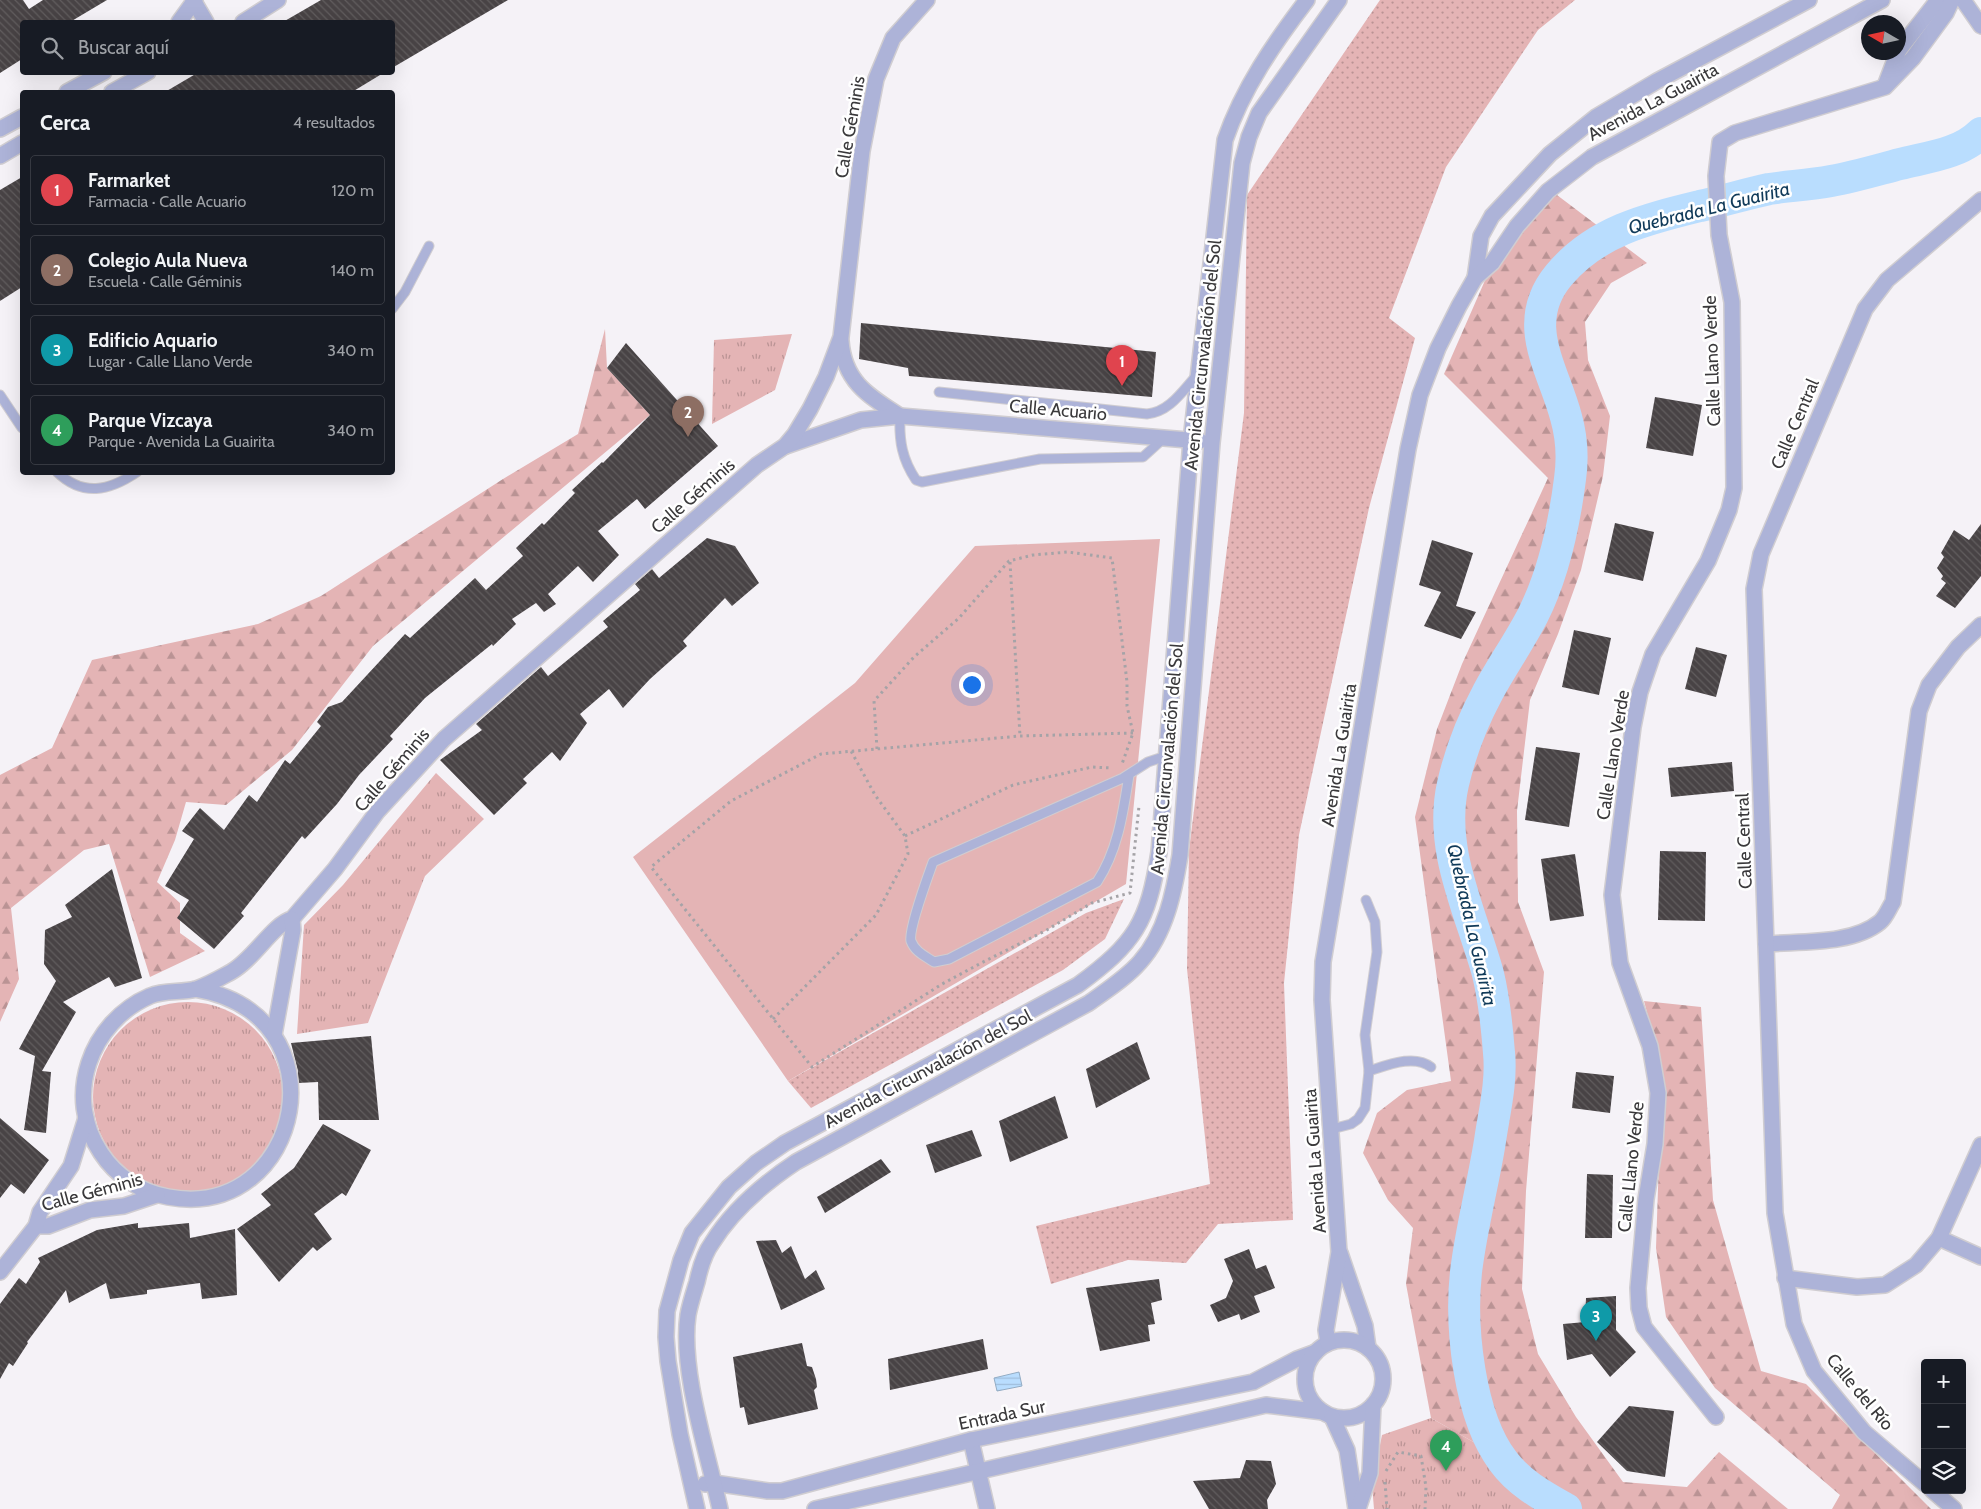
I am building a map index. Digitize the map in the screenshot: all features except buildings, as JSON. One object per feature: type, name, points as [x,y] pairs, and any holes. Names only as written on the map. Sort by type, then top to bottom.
[{"type":"street","points":[[180,20],[194,0],[205,20]]},
{"type":"street","points":[[246,20],[278,0]]},
{"type":"street","name":"Calle Géminis","points":[[195,989],[234,970],[252,958],[283,921],[292,919],[335,869],[377,812],[444,739],[757,465],[785,446],[810,409],[841,337],[862,151],[876,79],[893,38],[927,0]]},
{"type":"street","name":"Avenida Circunvalación del Sol","points":[[697,1509],[680,1434],[668,1361],[666,1320],[680,1260],[692,1233],[708,1211],[729,1187],[756,1163],[785,1143],[1078,985],[1109,962],[1125,947],[1137,929],[1154,881],[1159,852],[1191,440],[1217,192],[1225,140],[1242,98],[1291,21],[1307,0]]},
{"type":"street","name":"Avenida Circunvalación del Sol","points":[[720,1509],[692,1380],[687,1336],[688,1314],[701,1267],[711,1244],[725,1224],[744,1202],[796,1162],[1089,1003],[1123,978],[1141,961],[1155,940],[1167,914],[1175,886],[1180,855],[1212,443],[1242,163],[1249,137],[1259,113],[1339,0]]},
{"type":"street","name":"Avenida La Guairita","points":[[1476,278],[1481,236],[1492,216],[1550,154],[1596,117],[1656,80],[1809,0]]},
{"type":"street","name":"Avenida La Guairita","points":[[1357,1509],[1347,1450],[1328,1414],[1310,1398],[1305,1379],[1310,1360],[1322,1348],[1340,1252],[1322,1000],[1323,962],[1408,448],[1420,395],[1438,348],[1476,278],[1492,263],[1517,226],[1548,192],[1592,157],[1882,0]]},
{"type":"street","points":[[1906,42],[1938,0]]},
{"type":"street","name":"Calle Llano Verde","points":[[1716,1417],[1644,1327],[1639,1308],[1638,1288],[1646,1199],[1655,1144],[1658,1093],[1650,1046],[1620,963],[1612,895],[1633,727],[1640,692],[1653,654],[1708,561],[1729,510],[1734,488],[1732,302],[1719,235],[1716,176],[1720,142],[1727,136],[1885,87],[1913,58],[1946,13],[1952,0]]},
{"type":"street","points":[[1963,0],[1981,26]]},
{"type":"street","points":[[1885,87],[1895,60]]},
{"type":"street","points":[[71,90],[98,75]]},
{"type":"street","points":[[116,90],[143,75]]},
{"type":"street","points":[[0,129],[20,118]]},
{"type":"street","points":[[0,156],[20,144]]},
{"type":"street","name":"Calle Central","points":[[1785,1278],[1775,1212],[1754,589],[1761,554],[1865,309],[1887,280],[1981,200]]},
{"type":"street","points":[[841,337],[842,359],[848,372],[857,384],[900,416]]},
{"type":"street","name":"Calle Acuario","points":[[785,446],[861,420],[900,416],[1212,443]]},
{"type":"street","points":[[1766,944],[1848,937],[1864,933],[1882,920],[1893,902],[1919,711],[1929,685],[1958,647],[1981,625]]},
{"type":"street","points":[[1159,852],[1180,855]]},
{"type":"street","points":[[274,1035],[293,930],[292,919]]},
{"type":"street","name":"Calle Géminis","points":[[195,989],[231,999],[248,1008],[274,1035],[284,1054],[290,1074],[292,1096],[287,1124],[271,1156],[257,1172],[240,1185],[220,1194],[200,1198],[178,1199],[157,1195],[129,1181],[106,1160],[94,1140],[86,1118],[83,1097],[85,1075],[98,1041],[115,1018],[132,1004],[152,995],[173,990],[195,989]]},
{"type":"street","name":"Calle Géminis","points":[[0,1272],[36,1226],[40,1212],[71,1166],[86,1118]]},
{"type":"street","points":[[1785,1278],[1857,1287],[1885,1285],[1916,1266],[1939,1238],[1981,1145]]},
{"type":"street","name":"Calle Géminis","points":[[36,1226],[48,1226],[90,1210],[124,1206],[157,1195]]},
{"type":"street","points":[[1939,1238],[1981,1257]]},
{"type":"street","name":"Avenida La Guairita","points":[[1340,1252],[1365,1326],[1368,1348],[1381,1365],[1383,1376],[1382,1386],[1373,1405],[1370,1473],[1357,1509]]},
{"type":"street","name":"Calle del Río","points":[[1785,1278],[1794,1324],[1814,1371],[1864,1432],[1921,1481]]},
{"type":"street","points":[[1322,1348],[1336,1341],[1353,1341],[1368,1348]]},
{"type":"street","name":"Entrada Sur","points":[[692,1488],[714,1483],[768,1491],[782,1490],[971,1440],[1253,1382],[1322,1348]]},
{"type":"street","points":[[815,1509],[1266,1405],[1354,1417],[1373,1405]]},
{"type":"street","points":[[971,1440],[987,1509]]},
{"type":"street","points":[[1937,1494],[1954,1509]]},
{"type":"lane","points":[[395,305],[405,292],[430,246]]},
{"type":"lane","points":[[939,392],[1156,414],[1167,408],[1198,374]]},
{"type":"lane","points":[[0,395],[20,425]]},
{"type":"lane","points":[[900,416],[899,436],[902,454],[916,480],[922,482],[1040,459],[1142,457],[1164,438]]},
{"type":"lane","points":[[60,475],[72,485],[89,489],[108,487],[123,482],[133,475]]},
{"type":"lane","points":[[1128,775],[1122,824],[1108,861],[1097,882],[949,959],[934,962],[916,950],[910,939],[913,923],[933,862],[1128,775],[1148,762],[1166,756]]},
{"type":"lane","points":[[1332,1129],[1351,1124],[1358,1119],[1365,1108],[1369,1071],[1365,1035],[1377,952],[1375,922],[1366,900]]},
{"type":"lane","points":[[1369,1071],[1414,1060],[1424,1062],[1431,1067]]},
{"type":"path","points":[[877,749],[874,701],[914,657],[959,618],[1010,561],[1033,555],[1068,552],[1112,558],[1127,682],[1127,706],[1133,733],[1120,768],[1092,767],[1013,785],[905,836]]},
{"type":"path","points":[[1010,561],[1020,736]]},
{"type":"path","points":[[1133,733],[1020,736],[821,754],[731,801],[650,867],[812,1067],[968,970],[1045,931],[1092,904],[1130,893],[1140,797]]},
{"type":"path","points":[[773,1019],[876,915],[908,854],[905,836],[875,795],[851,751]]},
{"type":"path","points":[[1387,1509],[1385,1474],[1398,1452],[1421,1456],[1426,1488],[1425,1509]]},
{"type":"green space","points":[[1380,0],[1575,0],[1538,30],[1446,167],[1389,318],[1415,338],[1369,508],[1299,835],[1284,983],[1293,1220],[1218,1224],[1186,1263],[1128,1260],[1051,1284],[1036,1226],[1210,1184],[1187,969],[1189,850],[1244,413],[1247,195]]},
{"type":"green space","points":[[1549,189],[1647,263],[1611,283],[1585,322],[1588,360],[1610,416],[1603,476],[1581,570],[1558,634],[1530,700],[1517,811],[1518,902],[1544,972],[1526,1191],[1522,1289],[1538,1354],[1576,1417],[1623,1482],[1687,1487],[1719,1452],[1788,1509],[1561,1509],[1500,1457],[1431,1418],[1406,1284],[1413,1228],[1388,1200],[1363,1153],[1377,1113],[1407,1090],[1451,1081],[1415,817],[1437,729],[1462,664],[1548,478],[1444,374],[1490,269]]},
{"type":"green space","points":[[605,329],[607,368],[650,415],[373,646],[292,750],[226,805],[186,802],[175,840],[157,882],[180,903],[180,933],[205,951],[150,977],[109,844],[84,850],[11,908],[19,979],[0,1022],[0,775],[52,748],[92,660],[258,624],[321,596],[503,479],[578,434]]},
{"type":"green space","points":[[792,334],[775,390],[712,424],[714,340]]},
{"type":"green space","points":[[1160,539],[1126,884],[788,1081],[633,857],[855,683],[975,546]]},
{"type":"green space","points":[[436,773],[484,819],[425,876],[368,1023],[297,1034],[304,925],[343,885]]},
{"type":"green space","points":[[1124,899],[1105,939],[1063,970],[811,1108],[788,1081],[1086,913]]},
{"type":"green space","points":[[1644,1001],[1701,1007],[1713,1200],[1761,1371],[1806,1384],[1931,1509],[1832,1509],[1840,1495],[1715,1388],[1666,1317],[1656,1248],[1662,1070]]},
{"type":"green space","points":[[188,1002],[215,1006],[241,1018],[255,1030],[267,1044],[279,1070],[283,1097],[279,1124],[267,1150],[255,1164],[241,1176],[215,1188],[188,1192],[161,1188],[135,1176],[121,1164],[109,1150],[97,1124],[93,1097],[97,1070],[109,1044],[121,1030],[135,1018],[161,1006]]},
{"type":"green space","points":[[1431,1418],[1500,1457],[1567,1509],[1374,1509],[1372,1485],[1382,1435]]},
{"type":"water","points":[[1019,1372],[1022,1386],[997,1391],[994,1378]]},
{"type":"waterway","name":"Quebrada La Guairita","points":[[1566,1509],[1540,1494],[1516,1476],[1503,1461],[1491,1442],[1482,1420],[1470,1370],[1464,1318],[1466,1272],[1499,1086],[1500,1064],[1494,1003],[1488,974],[1458,880],[1450,832],[1453,784],[1463,749],[1488,692],[1528,625],[1547,583],[1565,514],[1571,471],[1571,440],[1566,417],[1543,346],[1540,328],[1541,311],[1547,293],[1559,275],[1574,260],[1589,247],[1624,229],[1661,216],[1760,191],[1815,184],[1932,157],[1963,146],[1981,133]]},
{"type":"place","name":"Farmarket","points":[[1122,386]]},
{"type":"place","name":"Colegio Aula Nueva","points":[[688,437]]},
{"type":"place","name":"Edificio Aquario","points":[[1596,1341]]},
{"type":"place","name":"Parque Vizcaya","points":[[1446,1471]]}]
